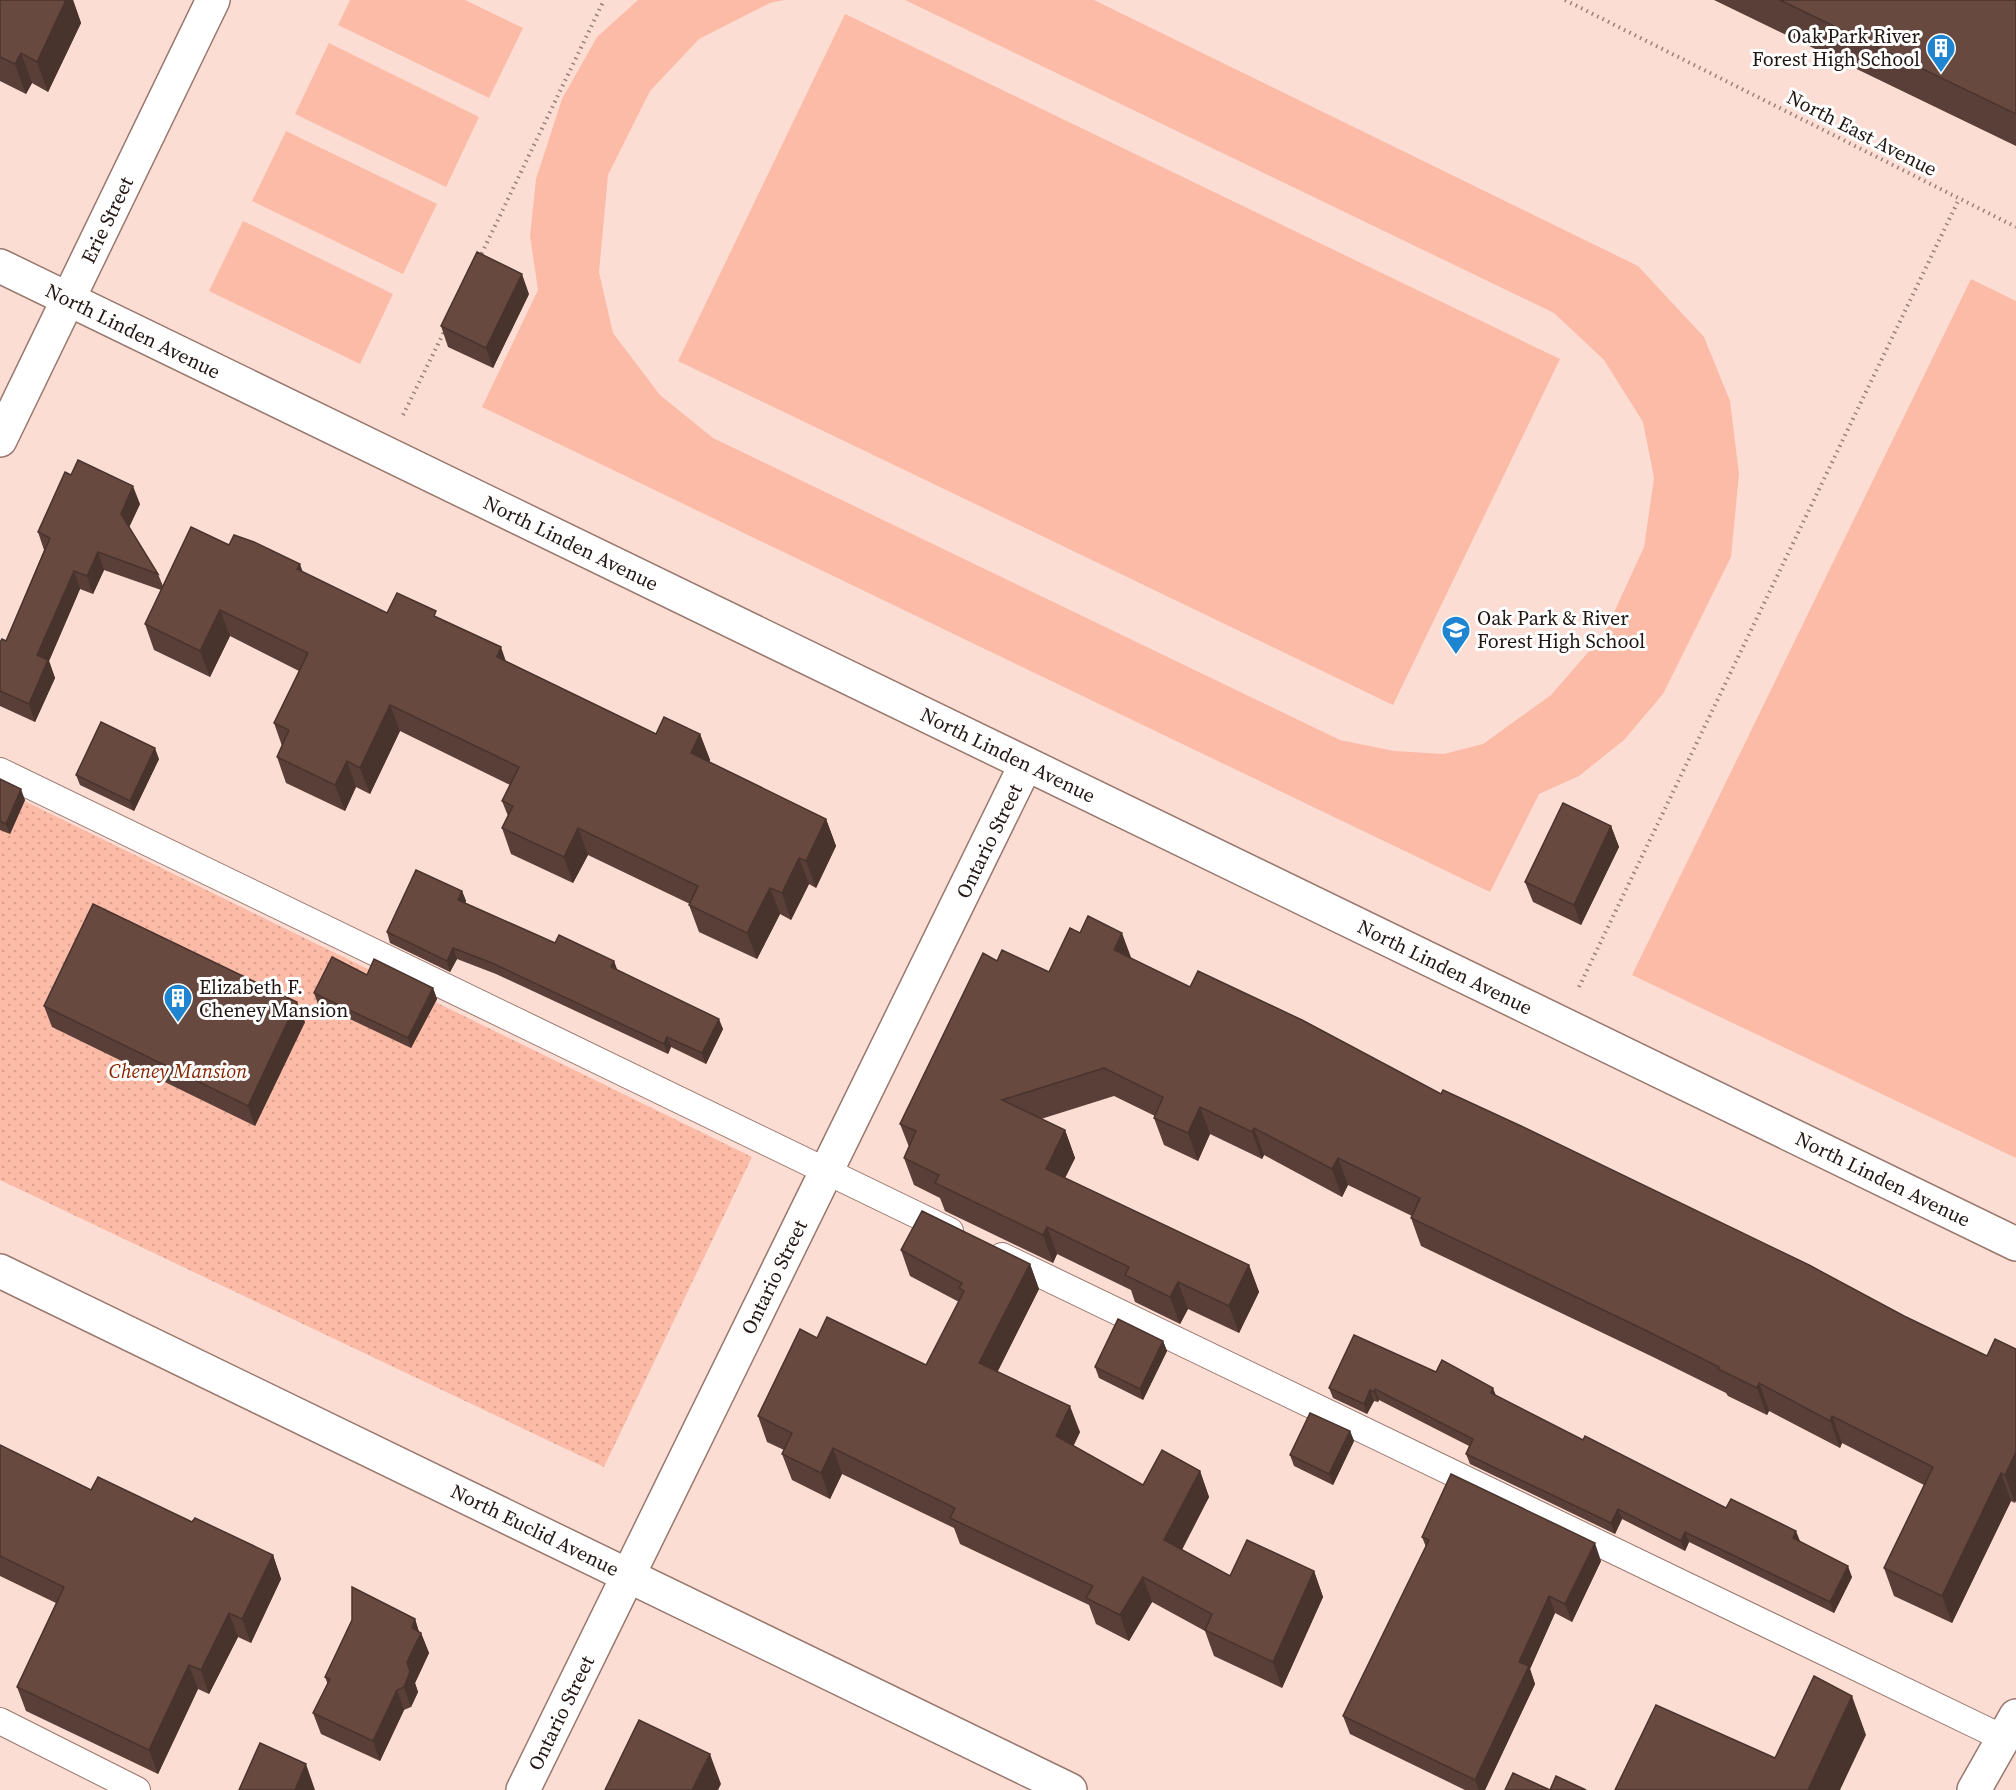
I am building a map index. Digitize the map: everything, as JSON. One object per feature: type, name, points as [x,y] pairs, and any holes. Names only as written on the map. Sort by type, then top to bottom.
[{"type":"street","name":"Erie Street","points":[[0,440],[213,0]]},
{"type":"street","name":"North Linden Avenue","points":[[0,266],[2016,1244]]},
{"type":"street","name":"Ontario Street","points":[[523,1790],[1026,764]]},
{"type":"street","name":"North Euclid Avenue","points":[[0,1271],[1070,1790]]},
{"type":"street","points":[[1974,1790],[2010,1727]]},
{"type":"lane","points":[[0,771],[978,1244],[2010,1727]]},
{"type":"lane","points":[[0,1721],[137,1790]]},
{"type":"path","points":[[476,266],[604,0]]},
{"type":"path","name":"North East Avenue","points":[[1565,0],[2016,227]]},
{"type":"path","points":[[1576,993],[1959,199]]},
{"type":"path","points":[[399,425],[445,329]]},
{"type":"green space","points":[[350,0],[465,0],[523,28],[489,98],[338,25]]},
{"type":"green space","points":[[638,0],[784,0],[770,3],[699,39],[650,91],[608,175],[599,272],[613,333],[660,395],[713,438],[1340,740],[1394,751],[1444,754],[1483,744],[1551,695],[1604,634],[1644,547],[1654,478],[1643,422],[1604,360],[1554,313],[905,0],[1094,0],[1638,266],[1704,337],[1730,401],[1739,474],[1731,557],[1663,694],[1624,740],[1579,776],[1539,794],[1490,892],[482,407],[538,290],[530,236],[536,179],[562,99],[597,37]]},
{"type":"green space","points":[[845,14],[1560,359],[1393,705],[678,361]]},
{"type":"green space","points":[[329,43],[479,117],[446,187],[295,114]]},
{"type":"green space","points":[[286,131],[437,204],[403,274],[252,201]]},
{"type":"green space","points":[[243,221],[393,294],[360,364],[209,291]]},
{"type":"green space","points":[[1971,279],[2016,301],[2016,1158],[1632,975]]},
{"type":"green space","name":"Cheney Mansion","points":[[0,789],[752,1157],[604,1467],[0,1180]]},
{"type":"building","points":[[0,0],[66,0],[37,62],[21,53],[15,64],[0,57]]},
{"type":"building","name":"Oak Park River Forest High School","points":[[1780,0],[2016,0],[2016,114]]},
{"type":"building","points":[[477,252],[522,274],[486,348],[441,326]]},
{"type":"building","points":[[78,460],[133,486],[121,514],[158,574],[98,552],[87,576],[74,571],[37,655],[48,660],[29,704],[0,691],[0,642],[2,639],[6,641],[50,538],[38,532],[65,472],[71,475]]},
{"type":"building","points":[[191,527],[229,545],[234,535],[254,542],[300,564],[297,569],[387,613],[397,593],[436,611],[434,616],[501,647],[497,657],[656,734],[664,717],[700,734],[691,753],[826,819],[806,861],[799,858],[782,893],[770,888],[747,933],[689,905],[698,886],[578,828],[564,857],[502,828],[513,806],[502,801],[519,767],[390,705],[360,768],[347,761],[335,785],[277,757],[289,730],[274,723],[308,653],[220,610],[200,651],[145,624]]},
{"type":"building","points":[[101,722],[155,748],[130,801],[76,775]]},
{"type":"building","points":[[0,779],[21,789],[6,824],[0,821]]},
{"type":"building","points":[[1563,803],[1611,826],[1574,905],[1525,882]]},
{"type":"building","points":[[416,870],[462,891],[458,900],[555,943],[559,935],[614,961],[611,967],[719,1019],[702,1053],[667,1037],[664,1044],[492,963],[453,948],[447,961],[387,932]]},
{"type":"building","name":"Elizabeth F. Cheney Mansion","points":[[93,904],[297,1002],[248,1106],[44,1006]]},
{"type":"building","points":[[1088,916],[1122,933],[1114,950],[1190,987],[1198,971],[1302,1020],[1441,1094],[1443,1090],[1521,1126],[1809,1265],[1904,1316],[1987,1356],[1995,1339],[2016,1349],[2016,1452],[2005,1475],[2001,1473],[1942,1596],[1884,1568],[1933,1467],[1832,1416],[1830,1421],[1759,1383],[1757,1388],[1643,1329],[1411,1218],[1420,1198],[1338,1158],[1332,1169],[1254,1128],[1252,1132],[1200,1107],[1188,1133],[1154,1118],[1163,1097],[1104,1068],[1002,1100],[1065,1130],[1046,1169],[1249,1265],[1229,1306],[1178,1282],[1170,1297],[1125,1275],[1129,1267],[1047,1227],[1043,1235],[935,1183],[939,1175],[904,1158],[916,1131],[900,1124],[983,953],[997,961],[1002,950],[1049,972],[1070,928],[1080,933]]},
{"type":"building","points":[[332,957],[367,975],[374,959],[433,988],[408,1038],[314,993]]},
{"type":"building","points":[[922,1211],[1030,1264],[979,1363],[1070,1406],[1056,1436],[1143,1485],[1162,1450],[1200,1471],[1164,1540],[1230,1576],[1247,1540],[1314,1571],[1273,1662],[1205,1630],[1212,1614],[1143,1577],[1120,1615],[1086,1598],[1093,1586],[950,1518],[955,1508],[833,1448],[821,1473],[782,1454],[792,1433],[758,1416],[800,1329],[817,1338],[827,1317],[926,1365],[964,1291],[959,1288],[962,1283],[901,1250]]},
{"type":"building","points":[[1118,1319],[1163,1341],[1140,1389],[1095,1367]]},
{"type":"building","points":[[1354,1335],[1436,1372],[1442,1360],[1493,1388],[1491,1393],[1583,1440],[1585,1436],[1726,1508],[1731,1499],[1796,1531],[1793,1538],[1848,1566],[1830,1602],[1685,1532],[1681,1541],[1618,1509],[1611,1523],[1466,1454],[1473,1439],[1375,1389],[1374,1392],[1370,1390],[1364,1404],[1329,1388]]},
{"type":"building","points":[[1310,1413],[1350,1431],[1329,1474],[1290,1455]]},
{"type":"building","points":[[0,1445],[91,1490],[98,1477],[192,1522],[195,1518],[273,1555],[242,1619],[229,1613],[201,1670],[189,1665],[149,1750],[17,1687],[64,1587],[0,1556]]},
{"type":"building","points":[[1451,1474],[1595,1543],[1565,1604],[1549,1596],[1519,1662],[1529,1666],[1475,1780],[1343,1716],[1429,1540],[1422,1537]]},
{"type":"building","points":[[352,1587],[415,1619],[412,1628],[421,1633],[407,1662],[410,1672],[404,1687],[397,1690],[373,1741],[313,1713],[330,1679],[325,1677],[352,1620]]},
{"type":"building","points":[[1814,1676],[1852,1696],[1808,1790],[1615,1790],[1656,1705],[1775,1758]]},
{"type":"building","points":[[639,1720],[710,1754],[692,1790],[605,1790]]},
{"type":"building","points":[[260,1743],[306,1764],[295,1790],[239,1790]]},
{"type":"building","points":[[1513,1773],[1550,1790],[1505,1790]]},
{"type":"building","points":[[1556,1776],[1586,1790],[1550,1790]]},
{"type":"place","name":"Oak Park River Forest High School","points":[[1941,74]]},
{"type":"place","name":"Oak Park & River Forest High School","points":[[1456,656]]},
{"type":"place","name":"Elizabeth F. Cheney Mansion","points":[[178,1024]]}]
